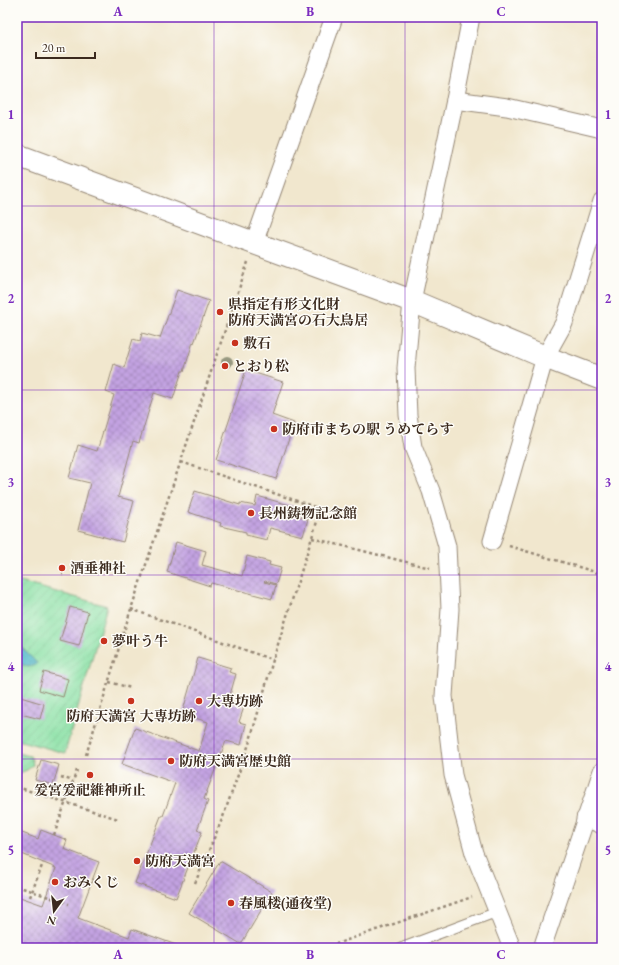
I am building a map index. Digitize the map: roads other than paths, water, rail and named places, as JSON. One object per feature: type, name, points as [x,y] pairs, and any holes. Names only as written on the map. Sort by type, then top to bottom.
[{"type":"street","points":[[254,243],[334,17]]},
{"type":"street","points":[[471,17],[455,100],[412,301],[406,368],[408,415],[413,447],[431,491],[447,546],[450,609],[444,696],[453,775],[474,853],[512,948]]},
{"type":"street","points":[[455,100],[507,107],[602,129]]},
{"type":"street","points":[[17,155],[412,301],[602,380]]},
{"type":"street","points":[[492,541],[545,357],[564,322],[602,201]]},
{"type":"street","points":[[542,948],[602,771]]},
{"type":"street","points":[[585,818],[602,824]]},
{"type":"lane","points":[[401,948],[497,912]]},
{"type":"water","points":[[17,643],[37,663],[36,665],[28,667],[17,662]]},
{"type":"place","name":"県指定有形文化財 防府天満宮の石大鳥居","points":[[220,312]]},
{"type":"place","name":"敷石","points":[[235,343]]},
{"type":"place","name":"とおり松","points":[[225,366]]},
{"type":"place","name":"防府市まちの駅 うめてらす","points":[[274,429]]},
{"type":"place","name":"長州鋳物記念館","points":[[251,513]]},
{"type":"place","name":"酒垂神社","points":[[62,568]]},
{"type":"place","name":"夢叶う牛","points":[[104,641]]},
{"type":"place","name":"防府天満宮 大専坊跡","points":[[131,701]]},
{"type":"place","name":"大専坊跡","points":[[199,701]]},
{"type":"place","name":"防府天満宮歴史館","points":[[171,761]]},
{"type":"place","name":"爰宮爰祀維神所止","points":[[90,775]]},
{"type":"place","name":"防府天満宮","points":[[137,861]]},
{"type":"place","name":"おみくじ","points":[[55,882]]},
{"type":"place","name":"春風楼(通夜堂)","points":[[231,903]]}]
